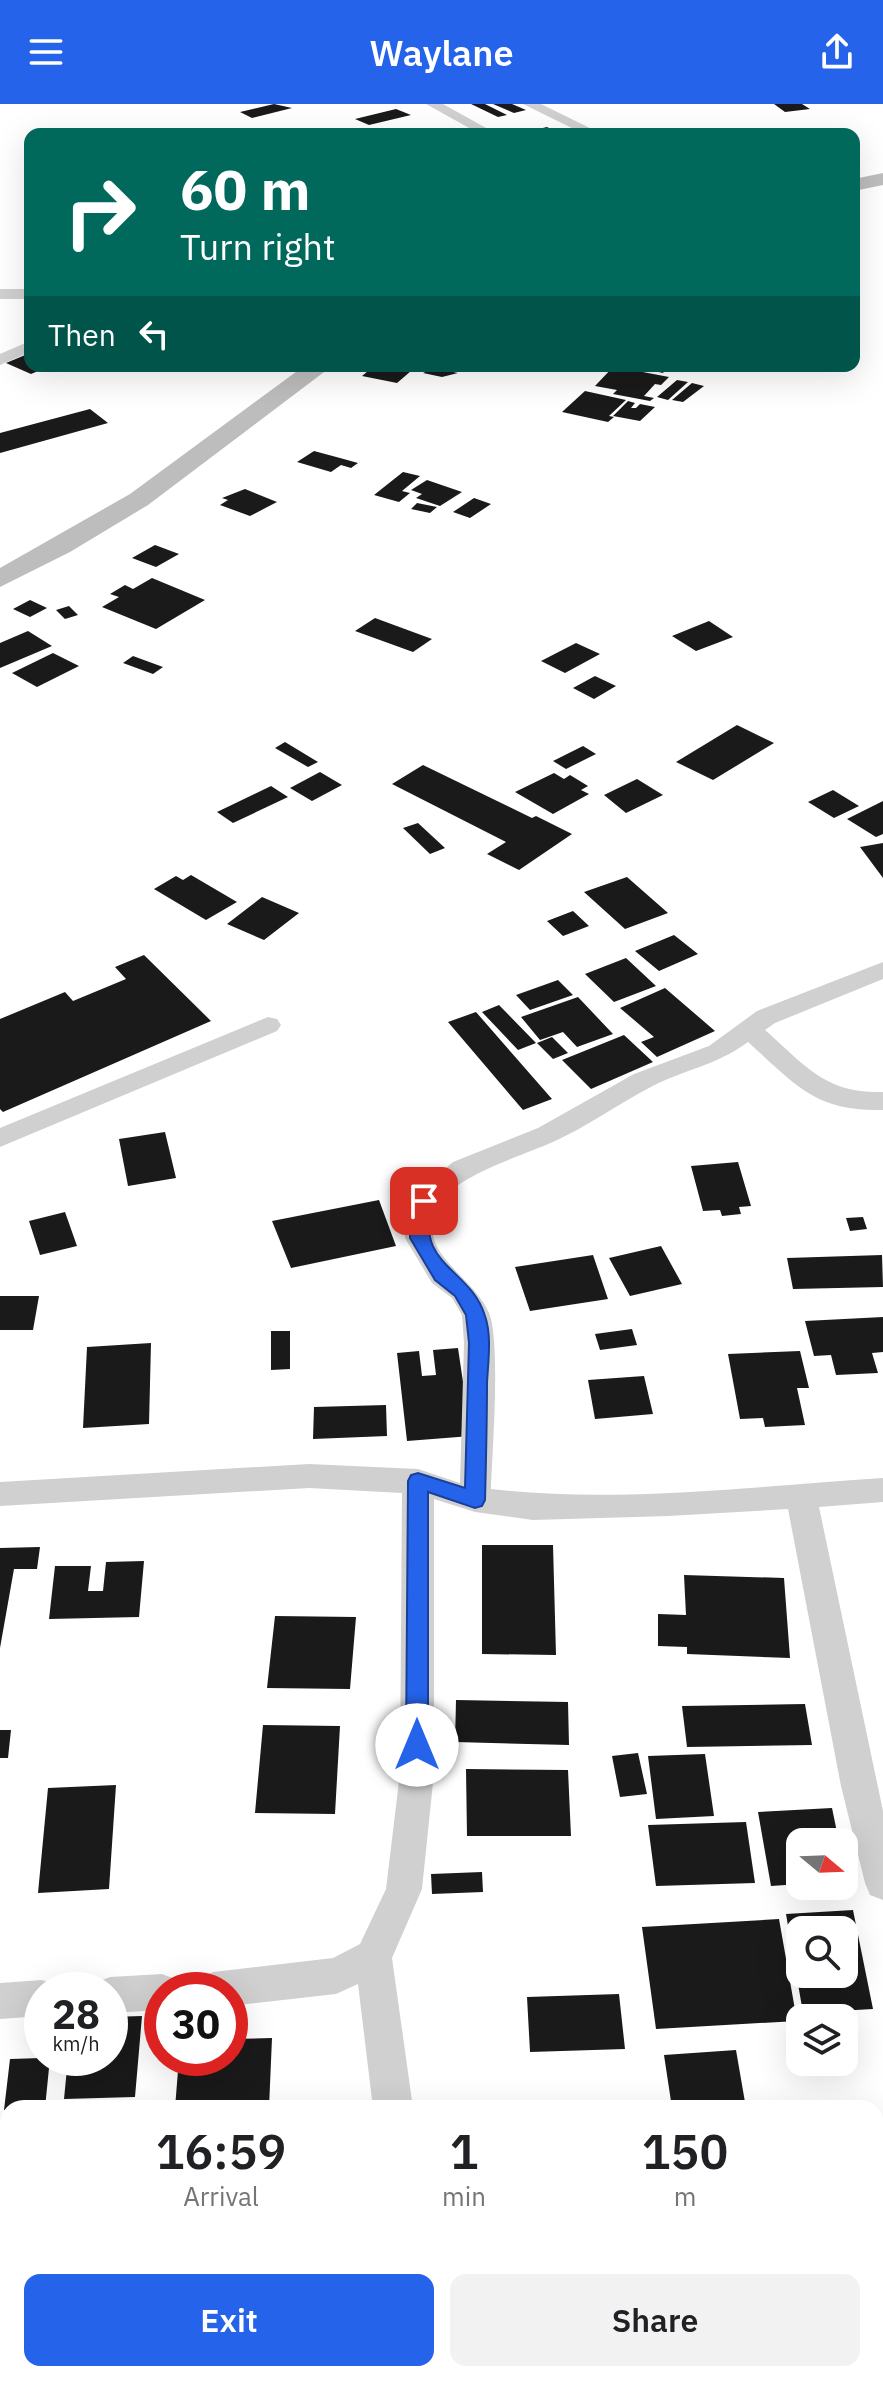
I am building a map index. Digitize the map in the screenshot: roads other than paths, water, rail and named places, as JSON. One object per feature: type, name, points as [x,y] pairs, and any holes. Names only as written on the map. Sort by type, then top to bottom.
[{"type":"main road","points":[[860,184],[883,179]]},
{"type":"main road","points":[[0,579],[112,517],[312,372]]},
{"type":"street","points":[[433,104],[479,128]]},
{"type":"street","points":[[530,104],[582,128]]},
{"type":"street","points":[[0,294],[24,294]]},
{"type":"street","points":[[0,360],[24,349]]},
{"type":"street","points":[[475,1500],[479,1343],[476,1315],[462,1291],[442,1276],[419,1238],[419,1216],[424,1201],[463,1169],[547,1134],[643,1080],[718,1052],[789,1006],[883,970]]},
{"type":"street","points":[[0,1138],[268,1025]]},
{"type":"street","points":[[750,1030],[813,1086],[852,1102],[883,1101]]},
{"type":"street","points":[[0,1494],[309,1476],[418,1481],[475,1500],[548,1507],[669,1504],[883,1490]]},
{"type":"street","points":[[392,2100],[373,1956],[404,1889],[417,1773],[418,1481]]},
{"type":"street","points":[[801,1495],[883,1831]]},
{"type":"street","points":[[801,1495],[859,1786],[883,1883]]},
{"type":"street","points":[[248,1986],[336,1976],[373,1956]]},
{"type":"street","points":[[0,2001],[24,1999]]}]
